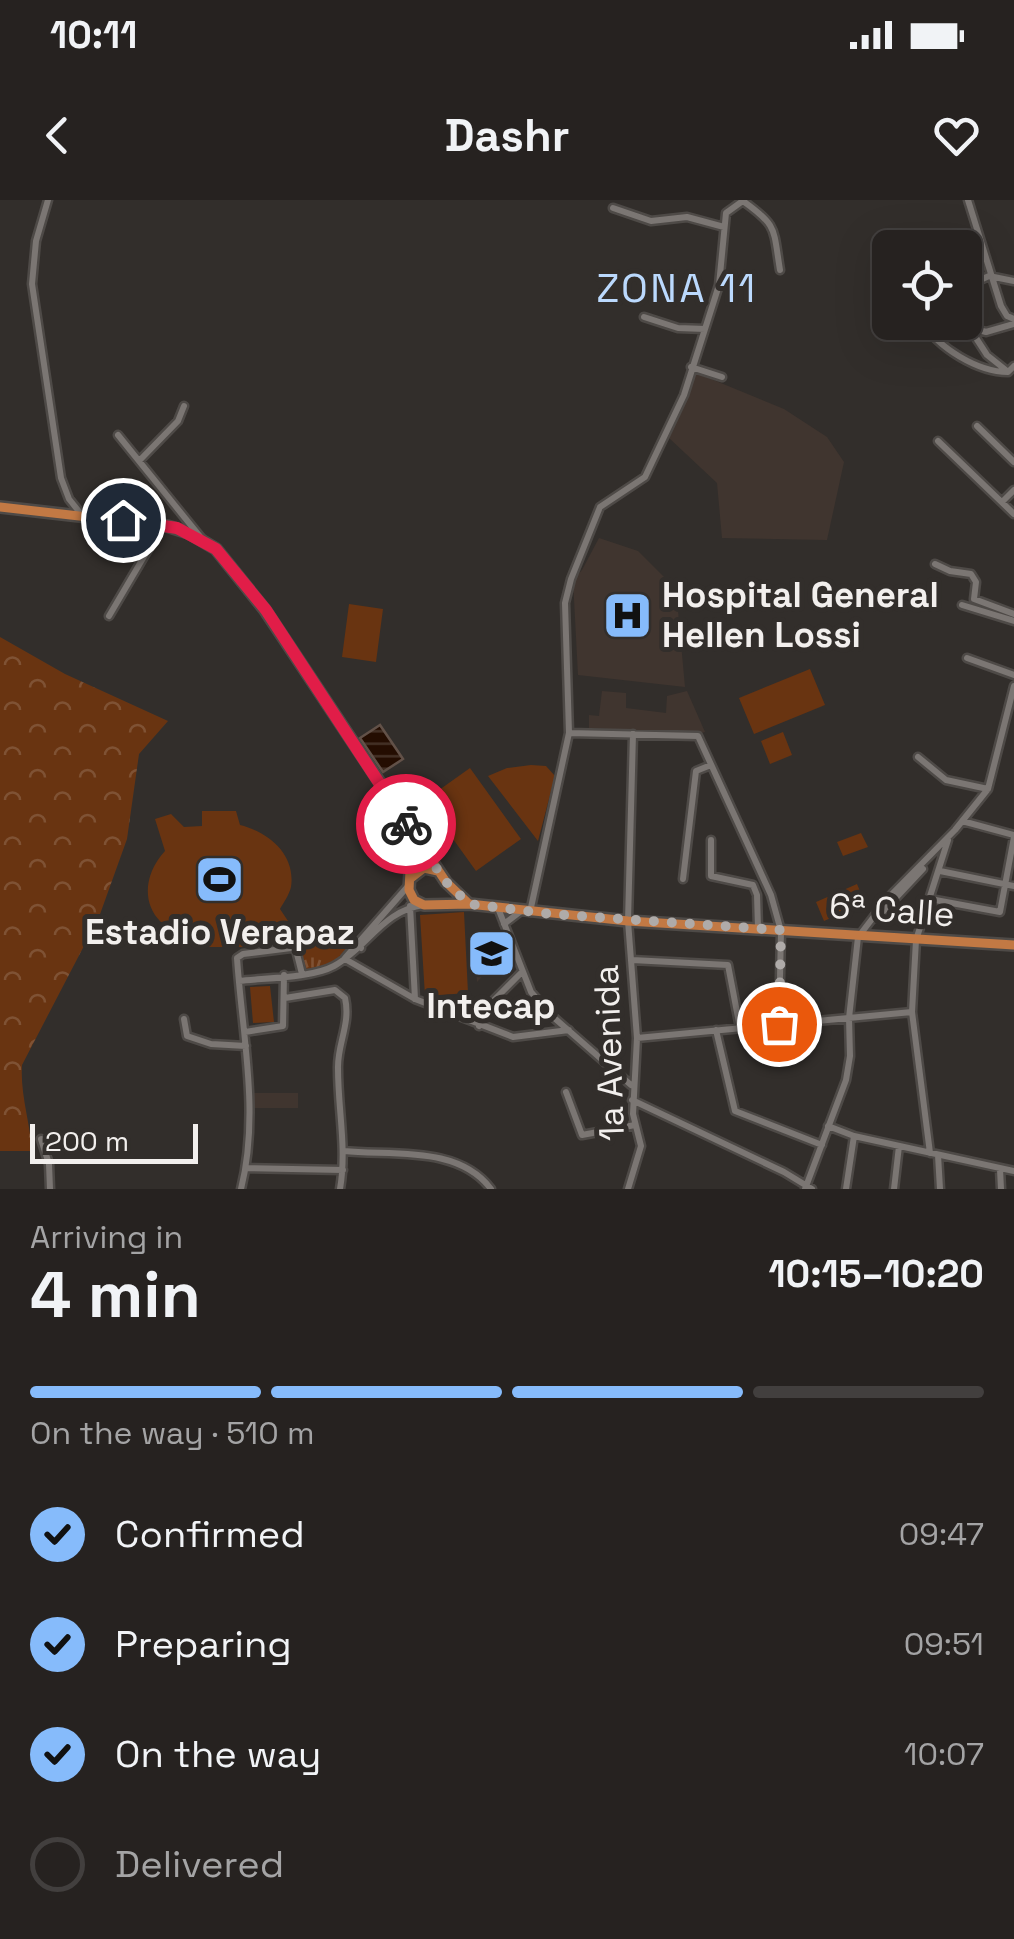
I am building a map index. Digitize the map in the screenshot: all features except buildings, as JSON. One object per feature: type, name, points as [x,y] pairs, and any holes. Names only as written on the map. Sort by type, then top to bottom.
[{"type":"main road","points":[[0,508],[162,525],[216,549],[266,610],[443,878],[469,904]]},
{"type":"main road","points":[[404,822],[410,842],[411,896],[428,905],[444,896],[443,878]]},
{"type":"main road","points":[[410,881],[424,868],[443,878]]},
{"type":"main road","name":"6ª Calle","points":[[428,905],[469,904],[628,920],[1014,945]]},
{"type":"street","points":[[48,200],[36,242],[34,300],[61,478],[69,499],[82,516]]},
{"type":"street","points":[[968,200],[1002,306],[1014,322],[982,330]]},
{"type":"street","points":[[504,924],[525,912],[569,733],[564,603],[571,579],[600,506],[645,477],[684,395],[718,285],[726,213],[738,202],[766,216],[772,224],[780,270]]},
{"type":"street","points":[[613,208],[650,221],[687,217],[724,227]]},
{"type":"street","points":[[982,278],[1014,281]]},
{"type":"street","points":[[644,317],[678,328],[705,329]]},
{"type":"street","points":[[935,340],[989,369],[1011,369]]},
{"type":"street","points":[[978,340],[987,354],[1011,369]]},
{"type":"street","points":[[691,367],[722,378]]},
{"type":"street","points":[[139,461],[178,421],[184,406]]},
{"type":"street","points":[[977,426],[1014,462]]},
{"type":"street","points":[[118,435],[202,540]]},
{"type":"street","points":[[938,441],[1014,514]]},
{"type":"street","points":[[1002,502],[1014,490]]},
{"type":"street","points":[[110,616],[162,525]]},
{"type":"street","points":[[935,564],[971,574],[976,582],[974,598],[1014,618]]},
{"type":"street","points":[[962,605],[1014,618]]},
{"type":"street","points":[[967,658],[1014,674]]},
{"type":"street","points":[[858,936],[948,840],[988,789],[1014,686]]},
{"type":"street","points":[[569,733],[698,736],[770,895],[781,930],[779,1024]]},
{"type":"street","name":"1a Avenida","points":[[628,1189],[640,1146],[632,1100],[637,1038],[628,920],[634,734]]},
{"type":"street","points":[[918,757],[946,780],[988,789]]},
{"type":"street","points":[[683,879],[696,772],[710,765]]},
{"type":"street","points":[[930,899],[975,910],[1001,911],[1014,836],[962,821]]},
{"type":"street","points":[[632,1100],[807,1188],[846,1080],[858,936],[888,898],[955,830]]},
{"type":"street","points":[[711,840],[710,876],[753,886],[758,928]]},
{"type":"street","points":[[940,1189],[912,1012],[916,940],[948,840]]},
{"type":"street","points":[[940,871],[1014,886]]},
{"type":"street","points":[[358,946],[410,881]]},
{"type":"street","points":[[239,981],[327,970],[345,959],[392,915],[410,906],[428,905]]},
{"type":"street","points":[[410,906],[416,999]]},
{"type":"street","points":[[498,908],[531,992],[632,1085]]},
{"type":"street","points":[[241,1189],[249,1119],[237,958],[295,946],[318,931],[358,946]]},
{"type":"street","points":[[295,946],[302,974]]},
{"type":"street","points":[[345,959],[416,999],[478,1026],[525,1038],[569,1030]]},
{"type":"street","points":[[632,960],[728,965],[740,1028]]},
{"type":"street","points":[[478,1026],[494,1000],[522,972]]},
{"type":"street","points":[[245,1032],[284,1026],[284,975]]},
{"type":"street","points":[[286,998],[335,990],[344,994],[347,1021],[338,1071],[344,1151],[340,1189]]},
{"type":"street","points":[[637,1038],[912,1012]]},
{"type":"street","points":[[184,1019],[187,1036],[211,1044],[246,1046]]},
{"type":"street","points":[[716,1030],[734,1110],[822,1145]]},
{"type":"street","points":[[566,1092],[582,1135],[635,1125]]},
{"type":"street","points":[[828,1126],[854,1136],[1014,1171]]},
{"type":"street","points":[[846,1189],[854,1136]]},
{"type":"street","points":[[40,1139],[49,1164],[50,1189]]},
{"type":"street","points":[[894,1189],[899,1146]]},
{"type":"street","points":[[344,1151],[409,1154],[452,1161],[476,1173],[491,1189]]},
{"type":"street","points":[[246,1168],[342,1170]]},
{"type":"street","points":[[1000,1169],[1000,1189]]},
{"type":"shaded area","points":[[694,372],[784,409],[827,437],[844,462],[827,540],[722,538],[717,483],[669,438]]},
{"type":"shaded area","name":"Hospital General Hellen Lossi","points":[[599,538],[638,551],[676,589],[685,687],[578,675],[573,580]]},
{"type":"shaded area","points":[[602,691],[626,693],[626,708],[666,713],[667,696],[687,691],[705,732],[589,728],[589,715],[599,716]]},
{"type":"shaded area","points":[[380,725],[403,759],[383,772],[360,738]]},
{"type":"shaded area","name":"Intecap","points":[[502,929],[510,957],[493,965],[477,982],[473,937]]},
{"type":"shaded area","points":[[254,1093],[298,1093],[298,1108],[254,1108]]},
{"type":"green space","points":[[349,604],[383,609],[376,662],[342,657]]},
{"type":"green space","points":[[0,637],[65,674],[168,721],[139,754],[127,839],[99,917],[22,1065],[32,1151],[0,1151]]},
{"type":"green space","points":[[810,669],[825,705],[754,734],[739,698]]},
{"type":"green space","points":[[783,732],[792,755],[770,764],[761,741]]},
{"type":"green space","points":[[546,766],[555,776],[538,841],[488,776],[507,768]]},
{"type":"green space","points":[[470,768],[521,839],[476,871],[425,800]]},
{"type":"green space","name":"Estadio Verapaz","points":[[202,811],[236,811],[240,825],[270,839],[289,864],[291,887],[280,909],[288,921],[272,936],[265,936],[265,943],[251,944],[250,940],[243,941],[243,947],[197,947],[196,936],[166,926],[150,905],[149,878],[165,851],[155,819],[171,814],[184,827],[202,826]]},
{"type":"green space","points":[[861,833],[868,847],[843,856],[837,842]]},
{"type":"green space","points":[[857,884],[865,903],[824,921],[816,902]]},
{"type":"green space","points":[[464,912],[468,993],[425,996],[420,915]]},
{"type":"green space","points":[[320,935],[347,947],[336,962],[307,970],[300,957],[303,942]]},
{"type":"green space","points":[[270,986],[274,1022],[253,1023],[250,987]]},
{"type":"way so far","points":[[406,824],[446,882],[469,904],[551,914],[781,930],[779,1024]]},
{"type":"place","name":"Hospital General Hellen Lossi","points":[[627,615]]},
{"type":"place","name":"Estadio Verapaz","points":[[220,880]]},
{"type":"place","name":"Intecap","points":[[491,954]]},
{"type":"district","name":"ZONA 11","points":[[677,288]]},
{"type":"route","points":[[123,520],[177,528],[216,549],[266,610],[406,824]]}]
